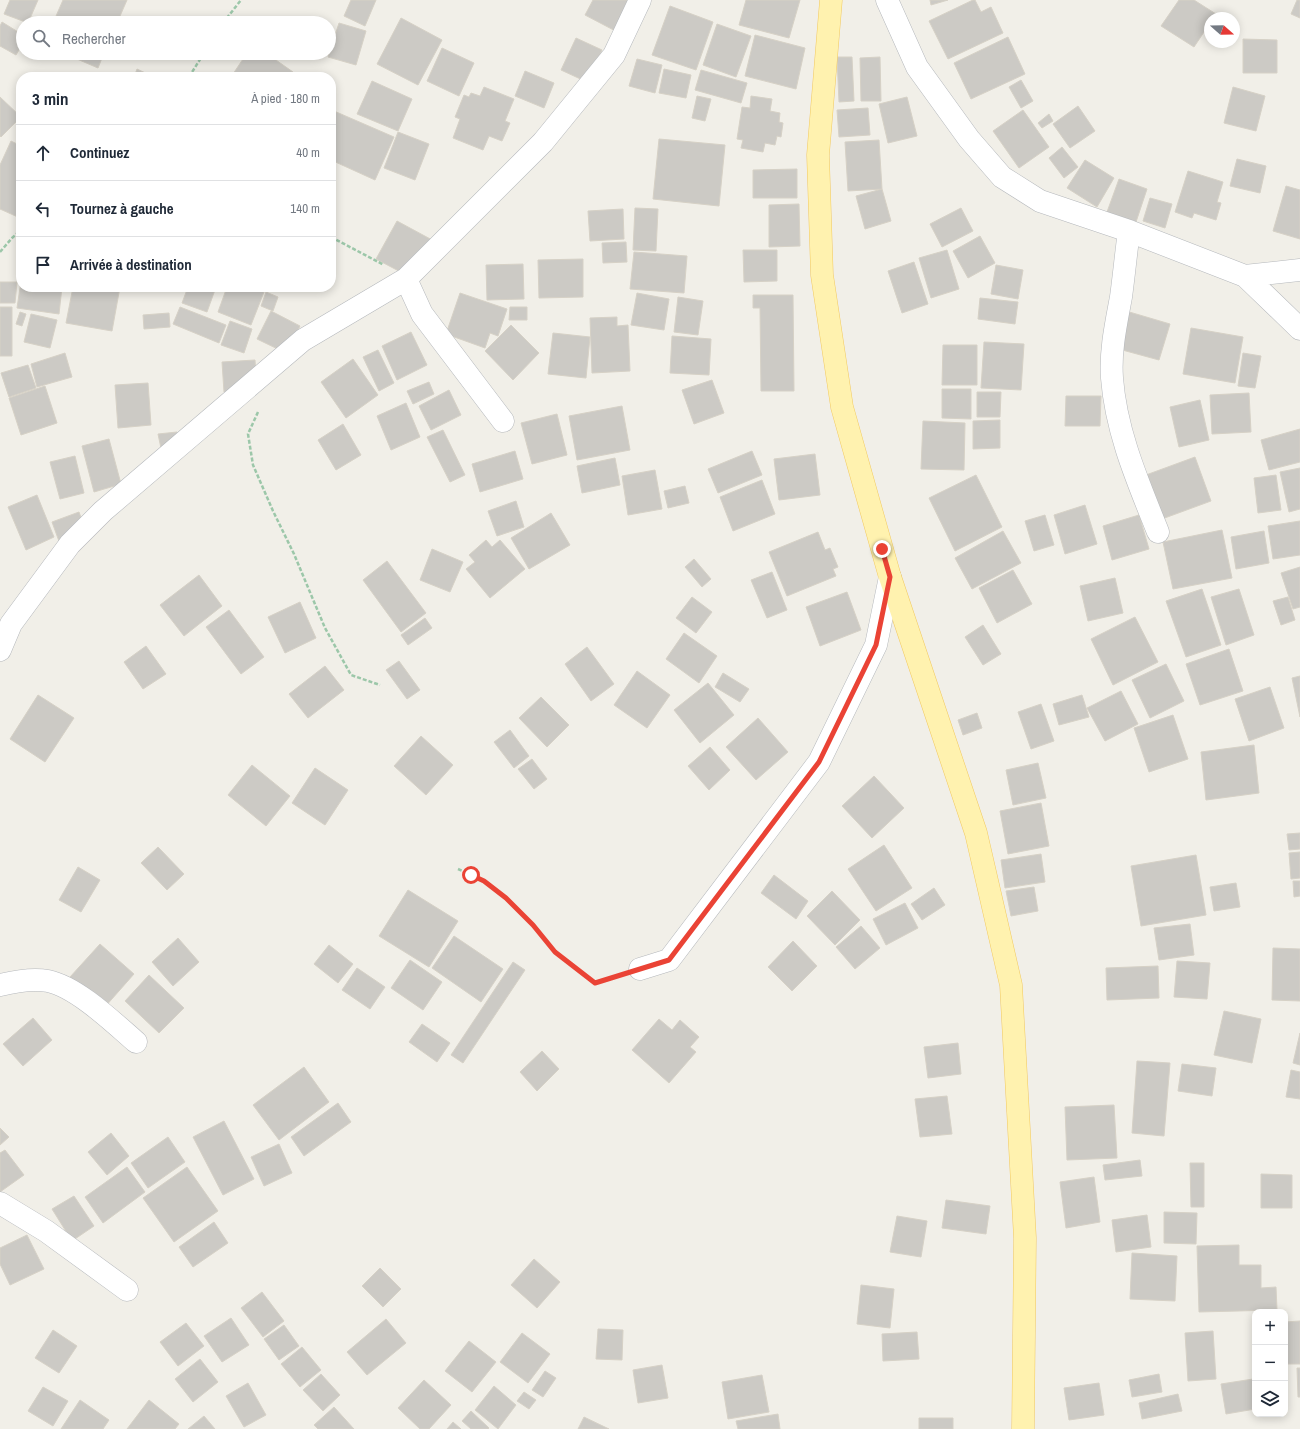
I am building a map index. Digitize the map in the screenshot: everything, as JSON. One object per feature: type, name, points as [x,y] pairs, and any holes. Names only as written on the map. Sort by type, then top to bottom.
[{"type":"main road","points":[[831,0],[818,155],[822,275],[842,407],[890,577],[976,833],[1011,985],[1025,1238],[1023,1429]]},
{"type":"street","points":[[0,650],[11,624],[60,556],[103,511],[303,340],[406,279],[542,142],[614,56],[640,0]]},
{"type":"street","points":[[887,0],[917,67],[969,139],[1002,177],[1040,201],[1129,231],[1245,276],[1300,329]]},
{"type":"street","points":[[1129,231],[1121,296],[1112,346],[1112,377],[1115,408],[1124,444],[1158,532]]},
{"type":"street","points":[[1245,276],[1300,270]]},
{"type":"street","points":[[406,279],[422,314],[503,421]]},
{"type":"street","points":[[640,969],[669,960],[819,762],[876,645],[890,577]]},
{"type":"street","points":[[0,985],[20,980],[49,981],[77,993],[136,1042]]},
{"type":"street","points":[[0,1203],[46,1231],[127,1290]]},
{"type":"path","points":[[228,16],[241,0]]},
{"type":"path","points":[[192,72],[200,60]]},
{"type":"path","points":[[0,252],[16,234]]},
{"type":"path","points":[[336,240],[373,258],[406,279]]},
{"type":"path","points":[[260,408],[248,434],[253,465],[294,554],[325,628],[351,675],[380,685]]},
{"type":"path","points":[[458,869],[484,881],[506,898],[533,925],[555,952],[595,983],[640,969]]},
{"type":"building","points":[[10,0],[38,0],[31,16],[16,16],[16,18],[4,14]]},
{"type":"building","points":[[63,0],[127,0],[120,16],[56,16]]},
{"type":"building","points":[[351,0],[376,0],[365,26],[344,16]]},
{"type":"building","points":[[593,0],[643,0],[625,36],[585,15]]},
{"type":"building","points":[[746,0],[800,0],[789,38],[739,25]]},
{"type":"building","points":[[930,0],[948,0],[931,5]]},
{"type":"building","points":[[975,0],[981,12],[991,7],[1003,33],[948,59],[929,21]]},
{"type":"building","points":[[1179,0],[1194,0],[1213,12],[1204,12],[1204,32],[1194,47],[1161,26]]},
{"type":"building","points":[[1297,0],[1300,0],[1300,18],[1291,14]]},
{"type":"building","points":[[670,6],[713,22],[696,70],[652,55]]},
{"type":"building","points":[[401,18],[442,40],[418,85],[377,64]]},
{"type":"building","points":[[2,22],[16,31],[16,55],[0,46],[0,26]]},
{"type":"building","points":[[339,23],[366,31],[356,65],[336,59],[336,32]]},
{"type":"building","points":[[717,24],[751,36],[736,77],[703,65]]},
{"type":"building","points":[[755,35],[805,48],[796,89],[745,76]]},
{"type":"building","points":[[1008,37],[1025,74],[971,99],[954,63]]},
{"type":"building","points":[[576,38],[602,50],[587,82],[561,70]]},
{"type":"building","points":[[1243,39],[1277,40],[1277,73],[1243,73]]},
{"type":"building","points":[[442,48],[474,63],[459,96],[427,81]]},
{"type":"building","points":[[837,57],[852,57],[854,101],[839,102]]},
{"type":"building","points":[[880,57],[881,101],[861,101],[860,58]]},
{"type":"building","points":[[637,59],[662,65],[655,93],[629,86]]},
{"type":"building","points":[[79,60],[101,60],[98,68]]},
{"type":"building","points":[[242,60],[276,60],[293,72],[234,72]]},
{"type":"building","points":[[137,69],[143,72],[136,72]]},
{"type":"building","points":[[664,69],[691,75],[686,98],[659,93]]},
{"type":"building","points":[[701,70],[747,83],[741,103],[695,90]]},
{"type":"building","points":[[525,71],[554,83],[544,108],[515,96]]},
{"type":"building","points":[[1021,80],[1033,101],[1021,108],[1009,87]]},
{"type":"building","points":[[372,81],[412,99],[398,131],[357,114]]},
{"type":"building","points":[[484,87],[514,99],[505,121],[510,123],[502,141],[489,136],[483,150],[453,138],[460,119],[455,117],[464,95],[469,97],[471,93],[480,96]]},
{"type":"building","points":[[1233,87],[1265,96],[1256,131],[1224,123]]},
{"type":"building","points":[[697,96],[711,99],[705,121],[692,118]]},
{"type":"building","points":[[751,96],[772,99],[770,111],[780,113],[779,122],[783,123],[781,137],[777,136],[775,145],[765,143],[763,152],[741,148],[743,140],[737,139],[742,107],[750,108]]},
{"type":"building","points":[[0,97],[16,112],[16,122],[1,137]]},
{"type":"building","points":[[907,97],[917,136],[888,143],[879,104]]},
{"type":"building","points":[[1078,106],[1095,131],[1070,148],[1053,124]]},
{"type":"building","points":[[868,108],[870,135],[839,137],[837,110]]},
{"type":"building","points":[[1023,110],[1049,147],[1019,168],[993,131]]},
{"type":"building","points":[[336,112],[394,137],[375,180],[336,162]]},
{"type":"building","points":[[1049,114],[1053,121],[1042,128],[1038,123]]},
{"type":"building","points":[[398,132],[429,144],[415,180],[384,168]]},
{"type":"building","points":[[659,139],[725,145],[719,206],[653,199]]},
{"type":"building","points":[[879,140],[882,189],[848,191],[845,142]]},
{"type":"building","points":[[11,141],[16,144],[16,216],[0,209],[0,165]]},
{"type":"building","points":[[1062,147],[1078,167],[1064,178],[1049,158]]},
{"type":"building","points":[[1237,159],[1266,166],[1260,193],[1230,186]]},
{"type":"building","points":[[1085,160],[1114,178],[1097,207],[1067,188]]},
{"type":"building","points":[[797,169],[797,198],[753,198],[753,170]]},
{"type":"building","points":[[1188,171],[1223,182],[1217,202],[1221,203],[1216,220],[1194,213],[1192,218],[1175,212]]},
{"type":"building","points":[[1119,179],[1147,189],[1136,222],[1107,212]]},
{"type":"building","points":[[1286,186],[1300,190],[1300,239],[1273,231]]},
{"type":"building","points":[[882,189],[891,221],[865,229],[856,196]]},
{"type":"building","points":[[1150,198],[1172,204],[1165,228],[1143,221]]},
{"type":"building","points":[[799,204],[800,246],[769,247],[769,205]]},
{"type":"building","points":[[635,208],[658,209],[656,251],[633,250]]},
{"type":"building","points":[[961,208],[973,231],[942,247],[930,224]]},
{"type":"building","points":[[623,209],[624,239],[590,241],[588,211]]},
{"type":"building","points":[[397,221],[434,241],[414,279],[376,259]]},
{"type":"building","points":[[980,236],[995,263],[968,278],[953,251]]},
{"type":"building","points":[[626,242],[627,262],[603,263],[602,243]]},
{"type":"building","points":[[743,250],[777,250],[777,281],[744,282]]},
{"type":"building","points":[[947,250],[959,289],[931,298],[919,258]]},
{"type":"building","points":[[634,252],[687,256],[684,293],[630,289]]},
{"type":"building","points":[[583,259],[583,297],[539,298],[538,260]]},
{"type":"building","points":[[914,262],[928,304],[902,313],[888,271]]},
{"type":"building","points":[[523,264],[524,299],[487,300],[486,265]]},
{"type":"building","points":[[996,265],[1023,270],[1018,299],[991,294]]},
{"type":"building","points":[[0,282],[16,282],[15,303],[0,303]]},
{"type":"building","points":[[19,292],[61,292],[59,314],[17,308]]},
{"type":"building","points":[[72,292],[119,292],[112,331],[66,323]]},
{"type":"building","points":[[186,292],[214,292],[207,312],[182,303]]},
{"type":"building","points":[[225,292],[264,292],[251,325],[218,312]]},
{"type":"building","points":[[266,292],[278,297],[273,311],[261,306]]},
{"type":"building","points":[[460,293],[507,309],[498,336],[490,333],[485,348],[446,334]]},
{"type":"building","points":[[637,293],[669,299],[664,330],[631,325]]},
{"type":"building","points":[[753,295],[793,295],[794,391],[761,391],[760,308],[753,308]]},
{"type":"building","points":[[678,297],[703,301],[698,335],[674,332]]},
{"type":"building","points":[[980,298],[1018,302],[1015,324],[978,319]]},
{"type":"building","points":[[0,307],[12,307],[12,356],[0,356]]},
{"type":"building","points":[[180,307],[226,325],[219,343],[173,324]]},
{"type":"building","points":[[510,307],[527,307],[527,320],[509,320]]},
{"type":"building","points":[[271,311],[300,326],[286,353],[257,339]]},
{"type":"building","points":[[1126,311],[1170,324],[1159,360],[1115,348]]},
{"type":"building","points":[[20,312],[26,314],[22,326],[16,324]]},
{"type":"building","points":[[169,313],[170,327],[144,329],[143,315]]},
{"type":"building","points":[[31,314],[57,320],[50,348],[24,342]]},
{"type":"building","points":[[617,317],[617,326],[628,325],[630,371],[592,373],[590,318]]},
{"type":"building","points":[[230,321],[252,329],[244,353],[221,345]]},
{"type":"building","points":[[511,325],[539,353],[513,380],[485,351]]},
{"type":"building","points":[[1191,328],[1243,337],[1235,383],[1183,374]]},
{"type":"building","points":[[411,332],[427,365],[397,380],[382,346]]},
{"type":"building","points":[[553,333],[590,337],[586,378],[548,374]]},
{"type":"building","points":[[672,336],[711,339],[709,375],[670,373]]},
{"type":"building","points":[[984,342],[1024,344],[1021,390],[981,388]]},
{"type":"building","points":[[943,345],[977,345],[977,385],[942,385]]},
{"type":"building","points":[[378,350],[394,383],[379,391],[363,357]]},
{"type":"building","points":[[65,353],[72,377],[37,387],[31,364]]},
{"type":"building","points":[[1243,353],[1261,356],[1255,388],[1238,386]]},
{"type":"building","points":[[353,359],[378,395],[346,418],[321,382]]},
{"type":"building","points":[[255,360],[257,390],[224,392],[222,362]]},
{"type":"building","points":[[28,365],[36,388],[9,397],[1,373]]},
{"type":"building","points":[[712,380],[724,413],[694,424],[682,390]]},
{"type":"building","points":[[429,382],[434,394],[413,404],[407,391]]},
{"type":"building","points":[[148,383],[151,425],[118,428],[115,385]]},
{"type":"building","points":[[45,386],[57,423],[21,435],[9,398]]},
{"type":"building","points":[[942,389],[971,389],[971,419],[942,418]]},
{"type":"building","points":[[449,390],[461,415],[431,430],[419,406]]},
{"type":"building","points":[[977,392],[1001,392],[1000,417],[977,417]]},
{"type":"building","points":[[1249,393],[1251,432],[1212,434],[1210,395]]},
{"type":"building","points":[[1066,396],[1101,396],[1100,426],[1065,426]]},
{"type":"building","points":[[1200,400],[1209,440],[1179,447],[1170,407]]},
{"type":"building","points":[[406,403],[420,437],[391,450],[377,416]]},
{"type":"building","points":[[622,406],[630,450],[577,460],[569,416]]},
{"type":"building","points":[[557,414],[567,455],[532,464],[521,423]]},
{"type":"building","points":[[1000,420],[1000,448],[973,449],[973,421]]},
{"type":"building","points":[[923,421],[965,423],[964,470],[921,469]]},
{"type":"building","points":[[343,424],[361,455],[336,470],[318,440]]},
{"type":"building","points":[[1300,429],[1300,462],[1269,470],[1261,440]]},
{"type":"building","points":[[443,430],[465,475],[450,482],[427,437]]},
{"type":"building","points":[[177,432],[179,450],[162,453],[158,434]]},
{"type":"building","points":[[109,439],[121,484],[94,492],[82,446]]},
{"type":"building","points":[[515,451],[523,479],[480,492],[472,464]]},
{"type":"building","points":[[752,451],[762,475],[718,493],[708,469]]},
{"type":"building","points":[[815,454],[820,495],[779,500],[774,459]]},
{"type":"building","points":[[75,456],[84,493],[60,499],[50,462]]},
{"type":"building","points":[[1195,457],[1211,501],[1162,519],[1146,475]]},
{"type":"building","points":[[615,458],[620,485],[582,493],[577,466]]},
{"type":"building","points":[[1300,468],[1300,509],[1289,512],[1280,472]]},
{"type":"building","points":[[655,470],[662,509],[628,515],[622,476]]},
{"type":"building","points":[[976,475],[1002,527],[955,551],[929,498]]},
{"type":"building","points":[[1276,475],[1281,510],[1258,513],[1254,478]]},
{"type":"building","points":[[762,480],[775,514],[733,531],[720,497]]},
{"type":"building","points":[[685,486],[689,503],[668,508],[664,491]]},
{"type":"building","points":[[37,495],[54,537],[26,550],[8,507]]},
{"type":"building","points":[[516,501],[524,527],[497,536],[488,511]]},
{"type":"building","points":[[1085,505],[1097,544],[1065,554],[1054,515]]},
{"type":"building","points":[[79,512],[87,534],[60,544],[52,522]]},
{"type":"building","points":[[551,513],[570,545],[529,569],[511,538]]},
{"type":"building","points":[[1045,515],[1054,545],[1034,551],[1025,521]]},
{"type":"building","points":[[1139,515],[1149,549],[1112,560],[1103,526]]},
{"type":"building","points":[[1300,521],[1300,555],[1273,559],[1268,526]]},
{"type":"building","points":[[1222,530],[1232,578],[1173,589],[1163,542]]},
{"type":"building","points":[[1003,531],[1021,563],[972,589],[955,558]]},
{"type":"building","points":[[1264,531],[1269,563],[1236,569],[1231,537]]},
{"type":"building","points":[[818,532],[825,550],[830,548],[838,567],[833,569],[836,576],[787,596],[769,552]]},
{"type":"building","points":[[486,540],[492,547],[500,540],[525,569],[490,598],[466,569],[475,562],[469,555]]},
{"type":"building","points":[[432,549],[463,562],[450,592],[420,580]]},
{"type":"building","points":[[694,559],[711,579],[702,587],[685,567]]},
{"type":"building","points":[[387,561],[426,613],[401,632],[363,580]]},
{"type":"building","points":[[1300,567],[1300,607],[1293,609],[1281,573]]},
{"type":"building","points":[[1013,570],[1032,604],[997,623],[979,588]]},
{"type":"building","points":[[772,572],[787,610],[767,618],[751,580]]},
{"type":"building","points":[[199,575],[222,606],[184,636],[160,605]]},
{"type":"building","points":[[1115,578],[1123,613],[1088,621],[1080,586]]},
{"type":"building","points":[[1202,589],[1221,645],[1186,657],[1166,601]]},
{"type":"building","points":[[1239,589],[1254,635],[1226,645],[1211,597]]},
{"type":"building","points":[[847,592],[861,630],[820,646],[806,607]]},
{"type":"building","points":[[692,597],[712,612],[696,633],[676,618]]},
{"type":"building","points":[[1288,597],[1295,620],[1281,625],[1273,601]]},
{"type":"building","points":[[300,602],[316,638],[285,653],[268,617]]},
{"type":"building","points":[[229,610],[264,657],[241,674],[206,627]]},
{"type":"building","points":[[1135,617],[1158,662],[1113,685],[1091,639]]},
{"type":"building","points":[[425,618],[432,628],[408,645],[401,635]]},
{"type":"building","points":[[983,625],[1001,654],[983,665],[965,637]]},
{"type":"building","points":[[684,633],[717,656],[699,683],[666,659]]},
{"type":"building","points":[[146,646],[166,674],[143,689],[124,662]]},
{"type":"building","points":[[587,647],[614,684],[591,701],[565,664]]},
{"type":"building","points":[[1229,649],[1243,691],[1200,705],[1186,664]]},
{"type":"building","points":[[399,661],[420,690],[407,699],[386,670]]},
{"type":"building","points":[[1166,664],[1184,701],[1150,718],[1132,680]]},
{"type":"building","points":[[325,666],[344,690],[308,718],[289,694]]},
{"type":"building","points":[[637,671],[670,695],[647,728],[614,705]]},
{"type":"building","points":[[723,673],[749,689],[740,702],[715,687]]},
{"type":"building","points":[[1300,676],[1300,717],[1292,678]]},
{"type":"building","points":[[708,683],[734,715],[700,743],[674,710]]},
{"type":"building","points":[[1270,687],[1284,728],[1249,741],[1235,699]]},
{"type":"building","points":[[1121,691],[1138,724],[1105,741],[1087,708]]},
{"type":"building","points":[[38,695],[74,718],[45,762],[10,739]]},
{"type":"building","points":[[1082,695],[1089,717],[1059,725],[1053,704]]},
{"type":"building","points":[[541,697],[569,725],[547,747],[519,718]]},
{"type":"building","points":[[1041,704],[1054,741],[1031,749],[1018,712]]},
{"type":"building","points":[[977,713],[982,728],[963,735],[958,720]]},
{"type":"building","points":[[1173,715],[1188,759],[1149,772],[1134,728]]},
{"type":"building","points":[[758,718],[788,752],[756,780],[726,747]]},
{"type":"building","points":[[510,730],[529,756],[514,768],[494,742]]},
{"type":"building","points":[[421,736],[453,765],[426,795],[394,766]]},
{"type":"building","points":[[1254,745],[1259,793],[1206,800],[1201,752]]},
{"type":"building","points":[[710,747],[730,770],[709,790],[688,766]]},
{"type":"building","points":[[532,759],[547,779],[534,789],[518,769]]},
{"type":"building","points":[[1038,763],[1046,798],[1013,805],[1006,770]]},
{"type":"building","points":[[252,765],[290,796],[266,826],[228,795]]},
{"type":"building","points":[[315,768],[348,790],[325,825],[292,803]]},
{"type":"building","points":[[874,776],[904,808],[872,838],[842,806]]},
{"type":"building","points":[[1041,803],[1049,846],[1008,854],[1000,811]]},
{"type":"building","points":[[1300,833],[1300,849],[1289,850],[1287,834]]},
{"type":"building","points":[[884,845],[912,888],[876,911],[848,869]]},
{"type":"building","points":[[158,847],[184,874],[167,890],[141,863]]},
{"type":"building","points":[[1300,852],[1300,878],[1291,879],[1289,853]]},
{"type":"building","points":[[1041,854],[1045,882],[1005,888],[1001,860]]},
{"type":"building","points":[[1196,855],[1206,915],[1141,926],[1131,866]]},
{"type":"building","points":[[78,867],[100,880],[81,912],[59,900]]},
{"type":"building","points":[[774,875],[808,901],[796,919],[761,893]]},
{"type":"building","points":[[1293,881],[1300,881],[1300,896],[1294,897]]},
{"type":"building","points":[[1236,883],[1240,907],[1214,911],[1210,887]]},
{"type":"building","points":[[1034,887],[1038,911],[1011,916],[1006,891]]},
{"type":"building","points":[[934,888],[945,905],[922,920],[911,904]]},
{"type":"building","points":[[408,890],[458,921],[429,967],[379,936]]},
{"type":"building","points":[[832,891],[860,920],[835,945],[807,916]]},
{"type":"building","points":[[905,903],[918,928],[886,945],[873,919]]},
{"type":"building","points":[[1190,924],[1194,955],[1159,960],[1154,928]]},
{"type":"building","points":[[861,926],[880,948],[855,969],[836,947]]},
{"type":"building","points":[[454,936],[503,969],[481,1002],[432,968]]},
{"type":"building","points":[[178,938],[199,962],[173,986],[152,962]]},
{"type":"building","points":[[793,941],[817,966],[792,991],[768,967]]},
{"type":"building","points":[[100,944],[134,974],[104,1008],[70,977]]},
{"type":"building","points":[[329,945],[353,964],[338,983],[314,964]]},
{"type":"building","points":[[1273,948],[1300,949],[1300,1001],[1272,1000]]},
{"type":"building","points":[[410,960],[442,982],[423,1010],[391,988]]},
{"type":"building","points":[[1177,961],[1210,963],[1207,999],[1174,997]]},
{"type":"building","points":[[513,962],[525,970],[463,1063],[451,1055]]},
{"type":"building","points":[[1158,966],[1159,998],[1107,1000],[1106,968]]},
{"type":"building","points":[[357,968],[385,987],[370,1009],[342,990]]},
{"type":"building","points":[[149,975],[184,1008],[159,1033],[125,1001]]},
{"type":"building","points":[[1224,1011],[1261,1019],[1252,1063],[1214,1055]]},
{"type":"building","points":[[33,1018],[52,1040],[23,1066],[3,1044]]},
{"type":"building","points":[[659,1019],[672,1030],[680,1020],[699,1037],[690,1047],[696,1052],[669,1083],[632,1050]]},
{"type":"building","points":[[422,1024],[450,1043],[437,1062],[409,1042]]},
{"type":"building","points":[[1300,1033],[1300,1065],[1293,1063]]},
{"type":"building","points":[[958,1043],[961,1074],[928,1078],[924,1047]]},
{"type":"building","points":[[542,1051],[559,1069],[537,1091],[520,1072]]},
{"type":"building","points":[[1137,1061],[1170,1063],[1164,1136],[1132,1133]]},
{"type":"building","points":[[1182,1064],[1216,1068],[1212,1096],[1178,1091]]},
{"type":"building","points":[[304,1067],[329,1102],[279,1140],[253,1105]]},
{"type":"building","points":[[1291,1070],[1300,1072],[1300,1099],[1286,1097]]},
{"type":"building","points":[[947,1096],[952,1134],[920,1137],[915,1099]]},
{"type":"building","points":[[338,1103],[351,1122],[304,1156],[291,1137]]},
{"type":"building","points":[[1114,1105],[1117,1158],[1067,1160],[1065,1107]]},
{"type":"building","points":[[224,1121],[254,1179],[223,1195],[193,1137]]},
{"type":"building","points":[[0,1128],[9,1137],[0,1145]]},
{"type":"building","points":[[111,1133],[129,1156],[107,1175],[88,1152]]},
{"type":"building","points":[[168,1137],[185,1162],[148,1188],[131,1163]]},
{"type":"building","points":[[279,1144],[292,1173],[264,1186],[251,1157]]},
{"type":"building","points":[[5,1150],[24,1175],[0,1192],[0,1153]]},
{"type":"building","points":[[1140,1160],[1142,1176],[1105,1180],[1103,1165]]},
{"type":"building","points":[[1190,1163],[1204,1163],[1204,1207],[1191,1207]]},
{"type":"building","points":[[127,1167],[145,1192],[103,1223],[85,1197]]},
{"type":"building","points":[[187,1167],[218,1211],[174,1242],[143,1198]]},
{"type":"building","points":[[1261,1174],[1292,1175],[1292,1208],[1261,1208]]},
{"type":"building","points":[[1094,1177],[1100,1222],[1066,1228],[1060,1182]]},
{"type":"building","points":[[74,1196],[94,1226],[72,1241],[52,1209]]},
{"type":"building","points":[[946,1200],[990,1206],[986,1234],[942,1228]]},
{"type":"building","points":[[1164,1212],[1197,1213],[1196,1244],[1164,1243]]},
{"type":"building","points":[[1147,1215],[1151,1247],[1116,1252],[1112,1220]]},
{"type":"building","points":[[897,1216],[927,1221],[921,1257],[890,1252]]},
{"type":"building","points":[[214,1222],[228,1243],[193,1267],[179,1247]]},
{"type":"building","points":[[27,1235],[44,1269],[10,1285],[0,1264],[0,1248]]},
{"type":"building","points":[[1239,1245],[1239,1265],[1261,1265],[1261,1288],[1276,1287],[1277,1309],[1199,1312],[1197,1246]]},
{"type":"building","points":[[1132,1253],[1177,1256],[1175,1301],[1130,1299]]},
{"type":"building","points":[[534,1259],[560,1282],[537,1308],[511,1285]]},
{"type":"building","points":[[380,1268],[401,1289],[383,1307],[362,1286]]},
{"type":"building","points":[[861,1285],[894,1289],[890,1328],[857,1324]]},
{"type":"building","points":[[262,1292],[284,1321],[263,1337],[241,1308]]},
{"type":"building","points":[[231,1318],[249,1345],[222,1362],[204,1336]]},
{"type":"building","points":[[386,1319],[406,1343],[367,1375],[347,1352]]},
{"type":"building","points":[[1300,1321],[1300,1364],[1288,1364],[1288,1322]]},
{"type":"building","points":[[186,1323],[204,1346],[178,1366],[160,1342]]},
{"type":"building","points":[[284,1325],[299,1346],[279,1360],[264,1339]]},
{"type":"building","points":[[598,1329],[623,1330],[622,1360],[596,1359]]},
{"type":"building","points":[[53,1330],[77,1346],[59,1373],[35,1358]]},
{"type":"building","points":[[1213,1331],[1216,1379],[1188,1381],[1185,1333]]},
{"type":"building","points":[[917,1332],[919,1359],[883,1361],[882,1334]]},
{"type":"building","points":[[522,1333],[550,1354],[528,1383],[500,1362]]},
{"type":"building","points":[[469,1341],[496,1362],[472,1392],[445,1371]]},
{"type":"building","points":[[302,1347],[321,1370],[300,1387],[281,1364]]},
{"type":"building","points":[[200,1359],[218,1382],[193,1402],[175,1379]]},
{"type":"building","points":[[662,1365],[668,1398],[638,1403],[633,1370]]},
{"type":"building","points":[[1297,1368],[1300,1368],[1300,1397],[1298,1397]]},
{"type":"building","points":[[545,1371],[556,1378],[543,1397],[532,1390]]},
{"type":"building","points":[[321,1374],[340,1395],[323,1411],[303,1390]]},
{"type":"building","points":[[1159,1374],[1162,1392],[1132,1397],[1129,1380]]},
{"type":"building","points":[[762,1375],[769,1412],[728,1419],[722,1382]]},
{"type":"building","points":[[1252,1379],[1252,1410],[1226,1414],[1221,1384]]},
{"type":"building","points":[[424,1380],[451,1405],[429,1429],[420,1429],[398,1408]]},
{"type":"building","points":[[248,1383],[266,1415],[244,1427],[226,1396]]},
{"type":"building","points":[[1099,1383],[1104,1415],[1069,1420],[1064,1388]]},
{"type":"building","points":[[494,1386],[516,1405],[498,1429],[475,1410]]},
{"type":"building","points":[[43,1387],[68,1401],[53,1426],[28,1411]]},
{"type":"building","points":[[524,1392],[536,1400],[529,1409],[517,1401]]},
{"type":"building","points":[[1178,1394],[1182,1411],[1142,1419],[1139,1403]]},
{"type":"building","points":[[80,1400],[109,1420],[103,1429],[61,1429]]},
{"type":"building","points":[[149,1400],[179,1424],[175,1429],[127,1429]]},
{"type":"building","points":[[334,1407],[354,1429],[318,1429],[314,1425]]},
{"type":"building","points":[[471,1411],[489,1428],[488,1429],[471,1429],[462,1421]]},
{"type":"building","points":[[778,1414],[780,1429],[738,1429],[736,1421]]},
{"type":"building","points":[[204,1416],[215,1429],[188,1429]]},
{"type":"building","points":[[584,1417],[609,1429],[578,1429]]},
{"type":"building","points":[[919,1418],[953,1418],[953,1429],[919,1429]]},
{"type":"building","points":[[453,1422],[461,1429],[447,1429]]},
{"type":"route","points":[[471,875],[484,881],[506,898],[533,925],[555,952],[595,983],[669,960],[819,762],[876,645],[890,577],[882,549]]}]
